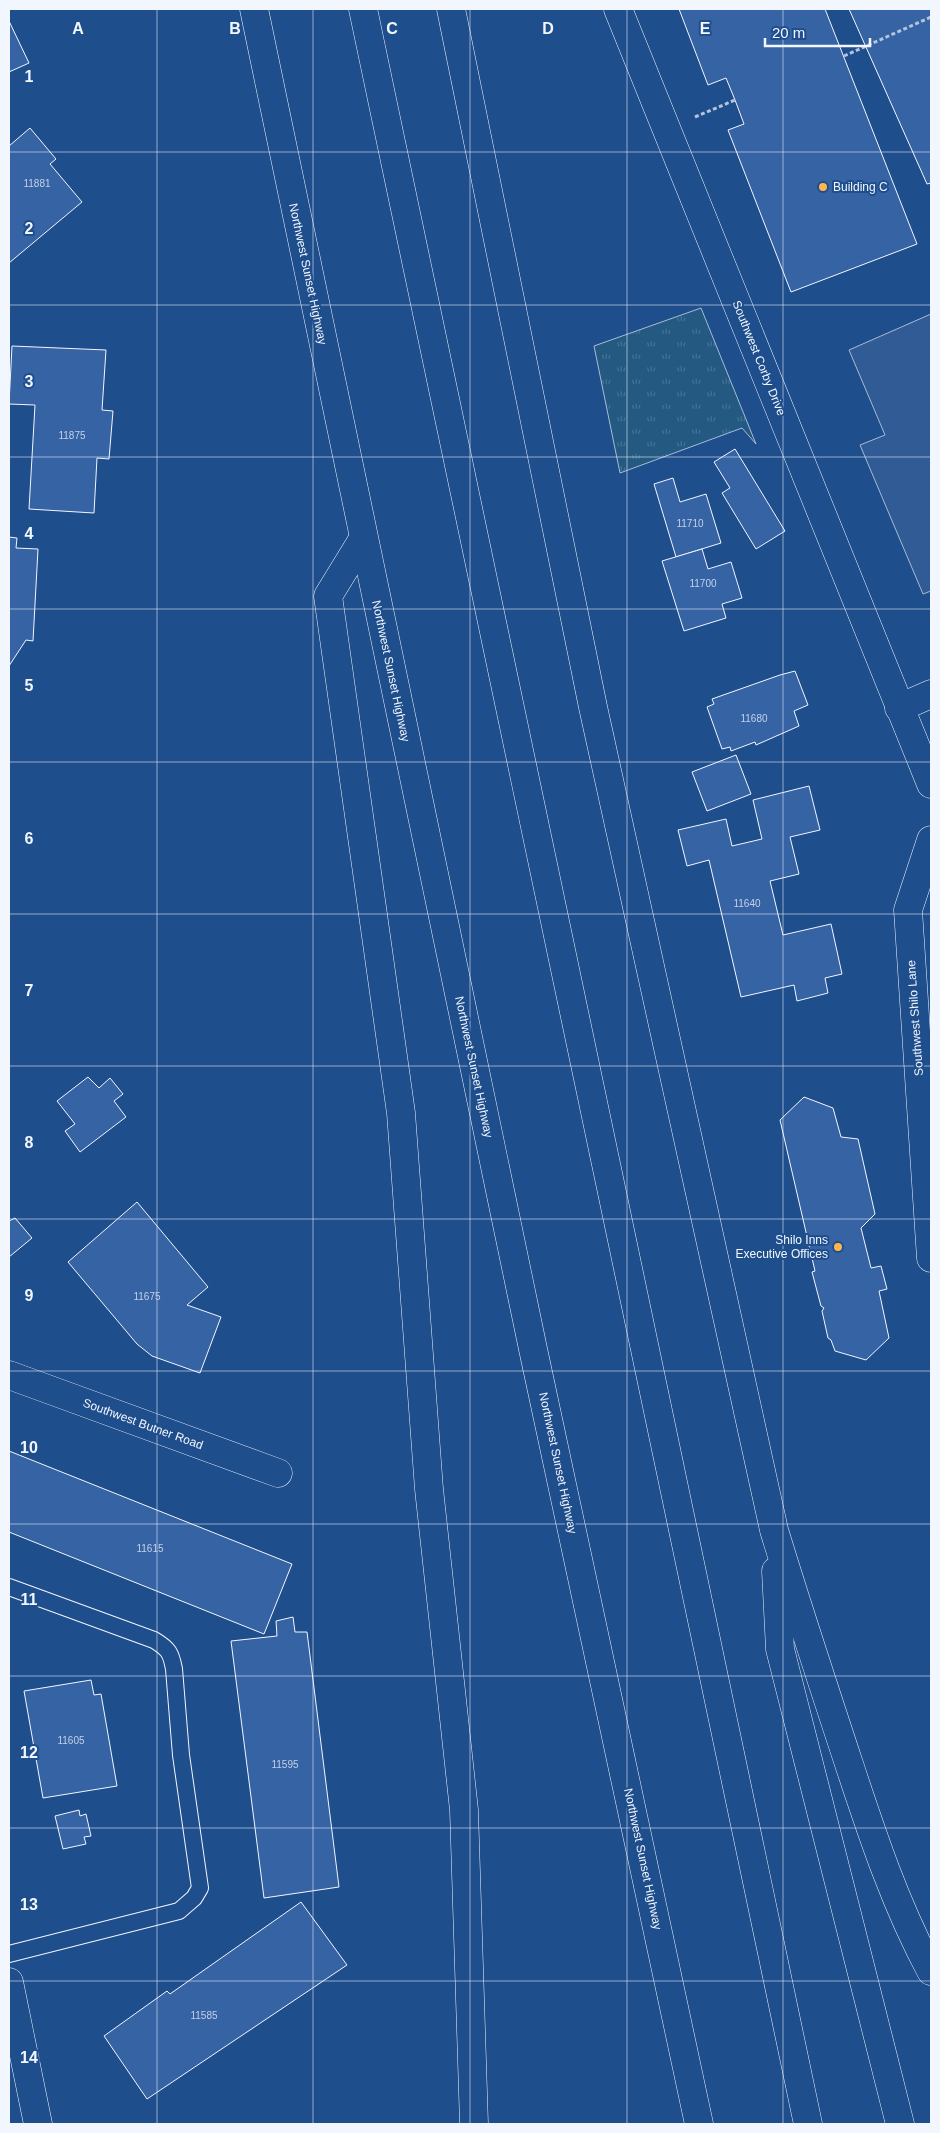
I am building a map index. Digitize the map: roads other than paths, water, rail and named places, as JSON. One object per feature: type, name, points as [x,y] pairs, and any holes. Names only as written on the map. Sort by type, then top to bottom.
[{"type":"main road","name":"Northwest Sunset Highway","points":[[254,9],[363,540],[533,1349],[700,2124]]},
{"type":"main road","points":[[363,9],[808,2124]]},
{"type":"main road","points":[[450,9],[593,708],[774,1530],[810,1650],[878,1850],[911,1934],[931,1970]]},
{"type":"main road","name":"Southwest Corby Drive","points":[[618,9],[931,784]]},
{"type":"main road","points":[[363,540],[328,596],[402,1113],[429,1489],[464,1810],[474,2124]]},
{"type":"main road","points":[[900,708],[931,694]]},
{"type":"main road","name":"Southwest Shilo Lane","points":[[931,840],[908,910],[931,1258]]},
{"type":"main road","name":"Southwest Butner Road","points":[[9,1375],[278,1473]]},
{"type":"main road","points":[[774,1530],[780,1648],[900,2124]]},
{"type":"main road","points":[[9,1982],[38,2124]]},
{"type":"lane","points":[[9,1586],[154,1640],[166,1647],[172,1657],[174,1669],[182,1755],[200,1888],[194,1898],[179,1911],[9,1954]]},
{"type":"place","name":"Building C","points":[[823,187]]},
{"type":"place","name":"Shilo Inns Executive Offices","points":[[838,1247]]}]
